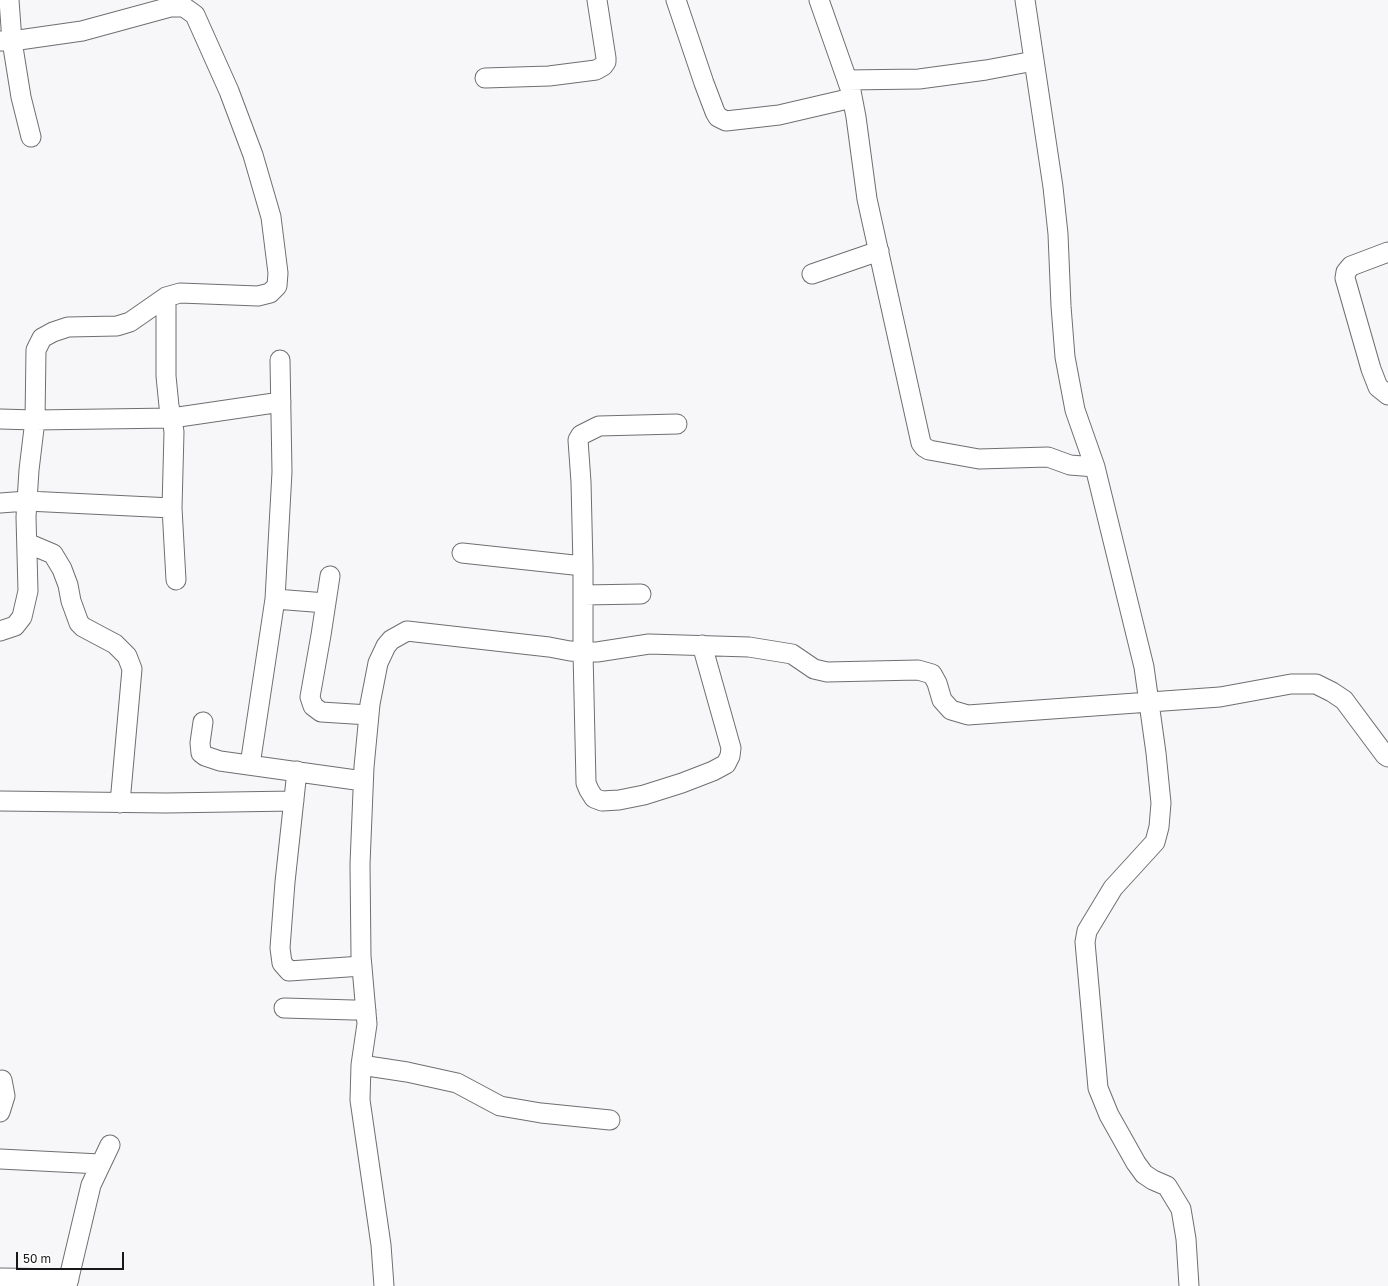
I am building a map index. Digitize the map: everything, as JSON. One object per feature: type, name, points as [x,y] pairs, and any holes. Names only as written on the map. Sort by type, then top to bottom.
[{"type":"street","points":[[9,0],[6,41],[31,137]]},
{"type":"street","points":[[485,78],[549,76],[596,70],[603,66],[606,62],[606,58],[597,0]]},
{"type":"street","points":[[676,0],[712,105],[718,117],[726,121],[779,115],[850,89],[986,70],[1034,61]]},
{"type":"street","points":[[819,0],[850,89],[856,117],[867,199],[918,435],[921,443],[929,450],[979,459],[1048,458],[1070,465],[1095,466]]},
{"type":"street","points":[[1025,0],[1053,187],[1058,234],[1065,356],[1075,410],[1095,466],[1144,667],[1156,753],[1161,803],[1159,827],[1155,842],[1110,894],[1087,931],[1085,942],[1098,1088],[1109,1115],[1136,1163],[1144,1174],[1167,1186],[1181,1209],[1186,1239],[1189,1286]]},
{"type":"street","points":[[0,631],[15,626],[22,617],[28,591],[27,501],[35,420],[36,350],[42,338],[53,332],[68,327],[117,326],[130,322],[166,297],[180,293],[194,292],[258,296],[270,293],[277,286],[278,273],[271,217],[253,155],[229,91],[195,15],[184,7],[170,7],[82,31],[6,41]]},
{"type":"street","points":[[812,274],[879,251]]},
{"type":"street","points":[[1388,252],[1351,266],[1346,272],[1345,278],[1371,369],[1378,387],[1388,395]]},
{"type":"street","points":[[166,297],[166,376],[174,432],[172,508],[176,580]]},
{"type":"street","points":[[250,765],[275,599],[282,472],[280,360]]},
{"type":"street","points":[[0,419],[35,420],[172,418],[281,402]]},
{"type":"street","points":[[677,424],[599,426],[581,435],[578,440],[581,482],[583,566],[586,782],[594,798],[602,801],[618,800],[644,795],[682,783],[713,771],[726,764],[730,756],[731,748],[702,645]]},
{"type":"street","points":[[0,503],[27,501],[172,508]]},
{"type":"street","points":[[27,543],[53,554],[62,569],[68,585],[71,601],[79,622],[83,627],[115,644],[127,656],[132,670],[120,803]]},
{"type":"street","points":[[462,553],[583,566]]},
{"type":"street","points":[[330,576],[310,697],[313,706],[321,712],[369,715]]},
{"type":"street","points":[[583,595],[641,594]]},
{"type":"street","points":[[275,599],[326,603]]},
{"type":"street","points":[[384,1286],[381,1245],[360,1100],[361,1065],[367,1024],[362,966],[360,864],[363,781],[369,715],[378,663],[386,646],[391,640],[407,632],[583,652],[597,652],[649,644],[749,647],[792,654],[814,669],[827,672],[918,670],[932,674],[937,683],[942,700],[951,710],[968,715],[1220,697],[1291,684],[1316,684],[1344,700],[1388,757]]},
{"type":"street","points":[[204,722],[200,743],[202,754],[220,761],[363,781]]},
{"type":"street","points":[[298,771],[285,882],[280,948],[282,963],[289,971],[362,966]]},
{"type":"street","points":[[0,801],[166,803],[294,801]]},
{"type":"street","points":[[284,1008],[366,1010]]},
{"type":"street","points":[[361,1065],[407,1072],[457,1083],[500,1106],[541,1113],[610,1120]]},
{"type":"street","points":[[0,1112],[5,1096],[1,1078]]},
{"type":"street","points":[[0,1278],[68,1282],[91,1185],[110,1145]]},
{"type":"street","points":[[0,1159],[100,1164]]}]
